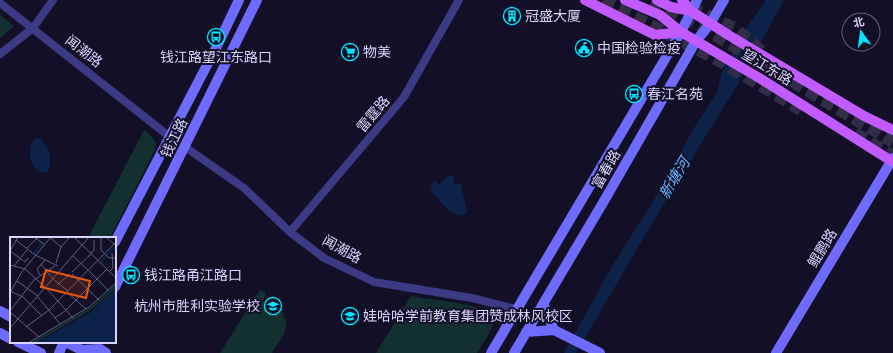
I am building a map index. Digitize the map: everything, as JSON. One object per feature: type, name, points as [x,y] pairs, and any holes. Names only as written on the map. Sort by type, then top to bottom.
[{"type":"main road","points":[[584,0],[655,35],[681,32]]},
{"type":"main road","name":"望江东路","points":[[625,0],[660,15],[681,32],[760,78],[892,160]]},
{"type":"main road","points":[[657,0],[671,7],[691,11]]},
{"type":"main road","points":[[682,0],[691,11]]},
{"type":"main road","name":"望江东路","points":[[691,11],[767,58],[893,130]]},
{"type":"street","points":[[0,54],[33,28],[53,0]]},
{"type":"street","name":"钱江路","points":[[116,240],[219,42],[239,0]]},
{"type":"street","name":"钱江路","points":[[116,285],[257,0]]},
{"type":"street","name":"雷霆路","points":[[290,232],[404,97],[459,0]]},
{"type":"street","name":"富春路","points":[[491,353],[681,32],[698,0]]},
{"type":"street","name":"富春路","points":[[514,353],[696,41],[710,24],[724,0]]},
{"type":"street","name":"闻潮路","points":[[0,3],[170,137]]},
{"type":"street","name":"闻潮路","points":[[185,147],[244,188],[290,232],[324,258],[374,282],[472,298],[516,309]]},
{"type":"street","name":"鲲鹏路","points":[[776,353],[892,160]]},
{"type":"street","points":[[542,304],[554,330]]},
{"type":"street","points":[[0,311],[10,316]]},
{"type":"street","points":[[526,332],[554,330],[595,351]]},
{"type":"street","points":[[0,333],[10,338]]},
{"type":"street","points":[[20,343],[41,353]]},
{"type":"street","points":[[59,353],[64,343]]},
{"type":"street","points":[[67,343],[83,348],[100,349],[106,353]]},
{"type":"green space","points":[[0,15],[14,26],[0,38]]},
{"type":"green space","points":[[144,130],[153,138],[156,144],[154,152],[111,237],[89,237]]},
{"type":"green space","points":[[260,290],[266,293],[262,302],[273,302],[284,315],[286,327],[281,339],[272,353],[220,353]]},
{"type":"green space","points":[[411,296],[471,306],[480,308],[490,313],[494,320],[490,332],[477,353],[376,353]]},
{"type":"water","name":"新塘河","points":[[766,0],[784,0],[735,89],[663,205],[576,353],[564,353],[611,268],[655,198],[698,121],[717,93],[721,74],[746,28]]},
{"type":"water","points":[[35,138],[41,139],[44,142],[50,155],[50,164],[47,172],[39,172],[31,161],[30,151],[32,142]]},
{"type":"water","points":[[449,175],[453,176],[455,184],[461,184],[467,212],[462,216],[450,212],[430,190],[434,180],[439,185]]},
{"type":"tunnel","points":[[603,0],[723,63],[801,110]]},
{"type":"tunnel","points":[[652,0],[693,22],[893,142]]},
{"type":"tunnel","points":[[690,7],[736,29],[765,54]]},
{"type":"tunnel","points":[[855,133],[893,156]]},
{"type":"place","name":"冠盛大厦","points":[[512,16]]},
{"type":"place","name":"钱江路望江东路口","points":[[216,37]]},
{"type":"place","name":"中国检验检疫","points":[[584,48]]},
{"type":"place","name":"物美","points":[[350,52]]},
{"type":"place","name":"春江名苑","points":[[634,94]]},
{"type":"place","name":"钱江路甬江路口","points":[[131,275]]},
{"type":"place","name":"杭州市胜利实验学校","points":[[273,306]]},
{"type":"place","name":"娃哈哈学前教育集团赞成林风校区","points":[[350,316]]}]
